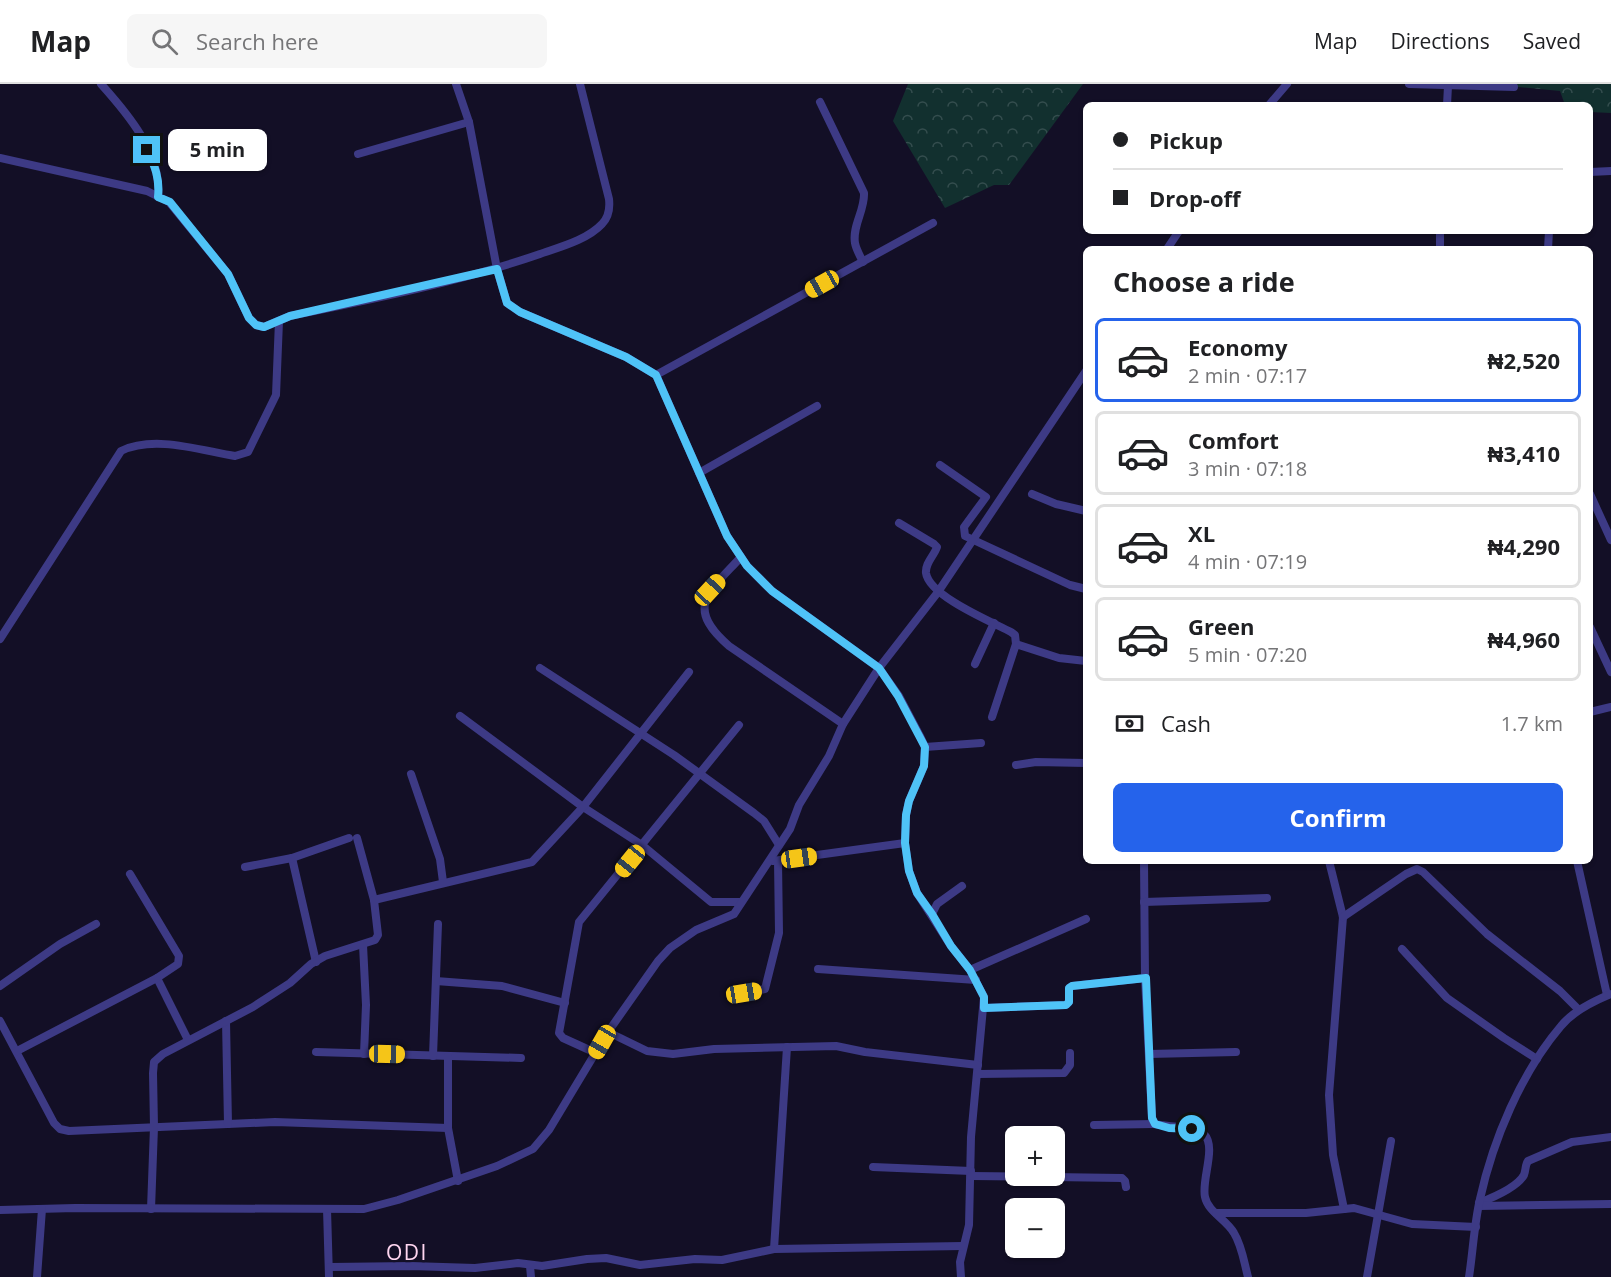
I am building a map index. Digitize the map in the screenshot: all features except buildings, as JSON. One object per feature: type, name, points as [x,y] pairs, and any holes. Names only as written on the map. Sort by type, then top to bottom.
[{"type":"street","points":[[100,84],[138,131],[156,170],[159,185],[158,197]]},
{"type":"street","points":[[456,84],[469,122],[497,269],[507,303],[520,312],[626,357],[656,375],[727,536],[747,566],[772,591],[879,668],[910,715],[925,747],[924,766],[909,801],[906,815],[905,843],[909,871],[917,893],[951,946],[970,970],[984,997],[971,1137],[969,1225],[960,1262],[961,1277]]},
{"type":"street","points":[[0,158],[147,191],[170,202],[228,274],[249,318],[256,325],[264,327],[290,316],[497,269],[560,248],[603,224],[610,209],[609,199],[580,84]]},
{"type":"street","points":[[1272,102],[1287,84]]},
{"type":"street","points":[[1409,84],[1514,87]]},
{"type":"street","points":[[1447,102],[1448,86]]},
{"type":"street","points":[[820,102],[864,193],[865,203],[855,236],[855,244],[863,262]]},
{"type":"street","points":[[358,154],[469,122]]},
{"type":"street","points":[[1593,172],[1611,171]]},
{"type":"street","points":[[656,375],[933,223]]},
{"type":"street","points":[[0,639],[121,451],[131,446],[153,442],[235,456],[248,452],[276,395],[279,321]]},
{"type":"street","points":[[0,1210],[364,1209],[458,1181],[533,1149],[549,1130],[630,998],[670,948],[696,930],[734,914],[790,829],[800,805],[829,756],[843,724],[879,668],[938,592],[1083,376]]},
{"type":"street","points":[[699,473],[817,406]]},
{"type":"street","points":[[940,465],[986,497],[964,527],[966,536],[1070,585],[1083,588]]},
{"type":"street","points":[[1032,494],[1056,504],[1083,510]]},
{"type":"street","points":[[1593,501],[1611,540]]},
{"type":"street","points":[[899,523],[937,547],[926,572],[928,580],[938,592],[1015,635],[1016,644],[992,717]]},
{"type":"street","points":[[741,557],[710,590],[704,602],[705,617],[713,633],[843,724]]},
{"type":"street","points":[[975,664],[994,623]]},
{"type":"street","points":[[1593,635],[1611,672]]},
{"type":"street","points":[[1016,644],[1059,658],[1083,661]]},
{"type":"street","points":[[540,668],[641,733],[764,821],[779,845]]},
{"type":"street","points":[[374,900],[532,862],[583,807],[689,672]]},
{"type":"street","points":[[1593,711],[1611,707]]},
{"type":"street","points":[[460,716],[583,807],[642,845],[711,902],[741,902]]},
{"type":"street","points":[[596,1053],[559,1034],[579,922],[739,725]]},
{"type":"street","points":[[925,747],[981,743]]},
{"type":"street","points":[[1016,765],[1036,762],[1083,762]]},
{"type":"street","points":[[411,774],[440,859],[442,882]]},
{"type":"street","points":[[151,1209],[154,1062],[163,1054],[226,1022],[290,983],[326,956],[363,945],[375,940],[378,935],[374,900],[353,838],[292,858],[245,867]]},
{"type":"street","points":[[768,862],[905,843]]},
{"type":"street","points":[[292,858],[316,962]]},
{"type":"street","points":[[744,993],[765,988],[779,933],[778,861]]},
{"type":"street","points":[[1144,864],[1149,1053],[1152,1118],[1155,1124]]},
{"type":"street","points":[[1330,864],[1343,917],[1329,1095],[1333,1155],[1344,1209]]},
{"type":"street","points":[[1469,1277],[1479,1204],[1490,1160],[1509,1110],[1537,1059],[1562,1024],[1579,1010],[1609,995],[1578,864]]},
{"type":"street","points":[[1343,917],[1417,869],[1423,872],[1487,934],[1560,991],[1579,1010]]},
{"type":"street","points":[[17,1051],[157,978],[178,964],[179,956],[130,874]]},
{"type":"street","points":[[932,914],[937,904],[962,886]]},
{"type":"street","points":[[1144,902],[1267,898]]},
{"type":"street","points":[[970,970],[1086,919]]},
{"type":"street","points":[[0,986],[60,944],[96,924]]},
{"type":"street","points":[[433,1056],[438,924]]},
{"type":"street","points":[[363,945],[366,1005],[364,1054]]},
{"type":"street","points":[[1402,949],[1447,998],[1537,1059]]},
{"type":"street","points":[[818,969],[976,980]]},
{"type":"street","points":[[157,978],[188,1041]]},
{"type":"street","points":[[984,1008],[1066,1005],[1069,1002],[1069,988],[1072,986],[1146,978]]},
{"type":"street","points":[[436,981],[502,986],[565,1003]]},
{"type":"street","points":[[0,1021],[54,1123],[60,1129],[69,1131],[275,1122],[448,1128]]},
{"type":"street","points":[[226,1022],[228,1124]]},
{"type":"street","points":[[608,1032],[647,1051],[673,1054],[714,1049],[836,1046],[865,1052],[978,1065]]},
{"type":"street","points":[[774,1250],[787,1047]]},
{"type":"street","points":[[316,1052],[521,1059]]},
{"type":"street","points":[[1149,1053],[1236,1052]]},
{"type":"street","points":[[978,1074],[1064,1073],[1070,1065],[1070,1053]]},
{"type":"street","points":[[448,1056],[448,1128],[458,1181]]},
{"type":"street","points":[[1094,1125],[1155,1124],[1169,1128],[1192,1129],[1203,1133],[1209,1142],[1204,1197],[1233,1231],[1242,1250],[1248,1277]]},
{"type":"street","points":[[1479,1204],[1501,1194],[1512,1185],[1524,1174],[1525,1163],[1528,1161],[1572,1142],[1611,1137]]},
{"type":"street","points":[[1367,1277],[1391,1141]]},
{"type":"street","points":[[873,1167],[1122,1178],[1125,1180],[1125,1187]]},
{"type":"street","points":[[1479,1204],[1611,1204]]},
{"type":"street","points":[[1216,1213],[1306,1213],[1354,1208],[1412,1224],[1476,1227]]},
{"type":"street","points":[[37,1277],[42,1209]]},
{"type":"street","points":[[327,1209],[329,1277]]},
{"type":"street","points":[[330,1267],[475,1268],[518,1263],[542,1266],[606,1258],[640,1265],[695,1259],[722,1260],[774,1250],[963,1246]]},
{"type":"street","points":[[530,1266],[531,1277]]},
{"type":"green space","points":[[908,84],[1083,84],[1009,185],[994,185],[945,208],[893,121]]},
{"type":"green space","points":[[1487,84],[1611,84],[1611,113],[1593,112],[1593,102],[1564,102],[1560,91]]},
{"type":"district","name":"ODI","points":[[407,1252]]},
{"type":"route","points":[[147,150],[156,170],[159,185],[158,197],[170,202],[228,274],[249,318],[256,325],[264,327],[290,316],[497,269],[507,303],[520,312],[626,357],[656,375],[727,536],[747,566],[772,591],[879,668],[910,715],[925,747],[924,766],[909,801],[906,815],[905,843],[909,871],[917,893],[951,946],[970,970],[984,997],[984,1008],[1066,1005],[1069,1002],[1069,988],[1072,986],[1146,978],[1152,1118],[1155,1124],[1169,1128],[1192,1129]]}]
